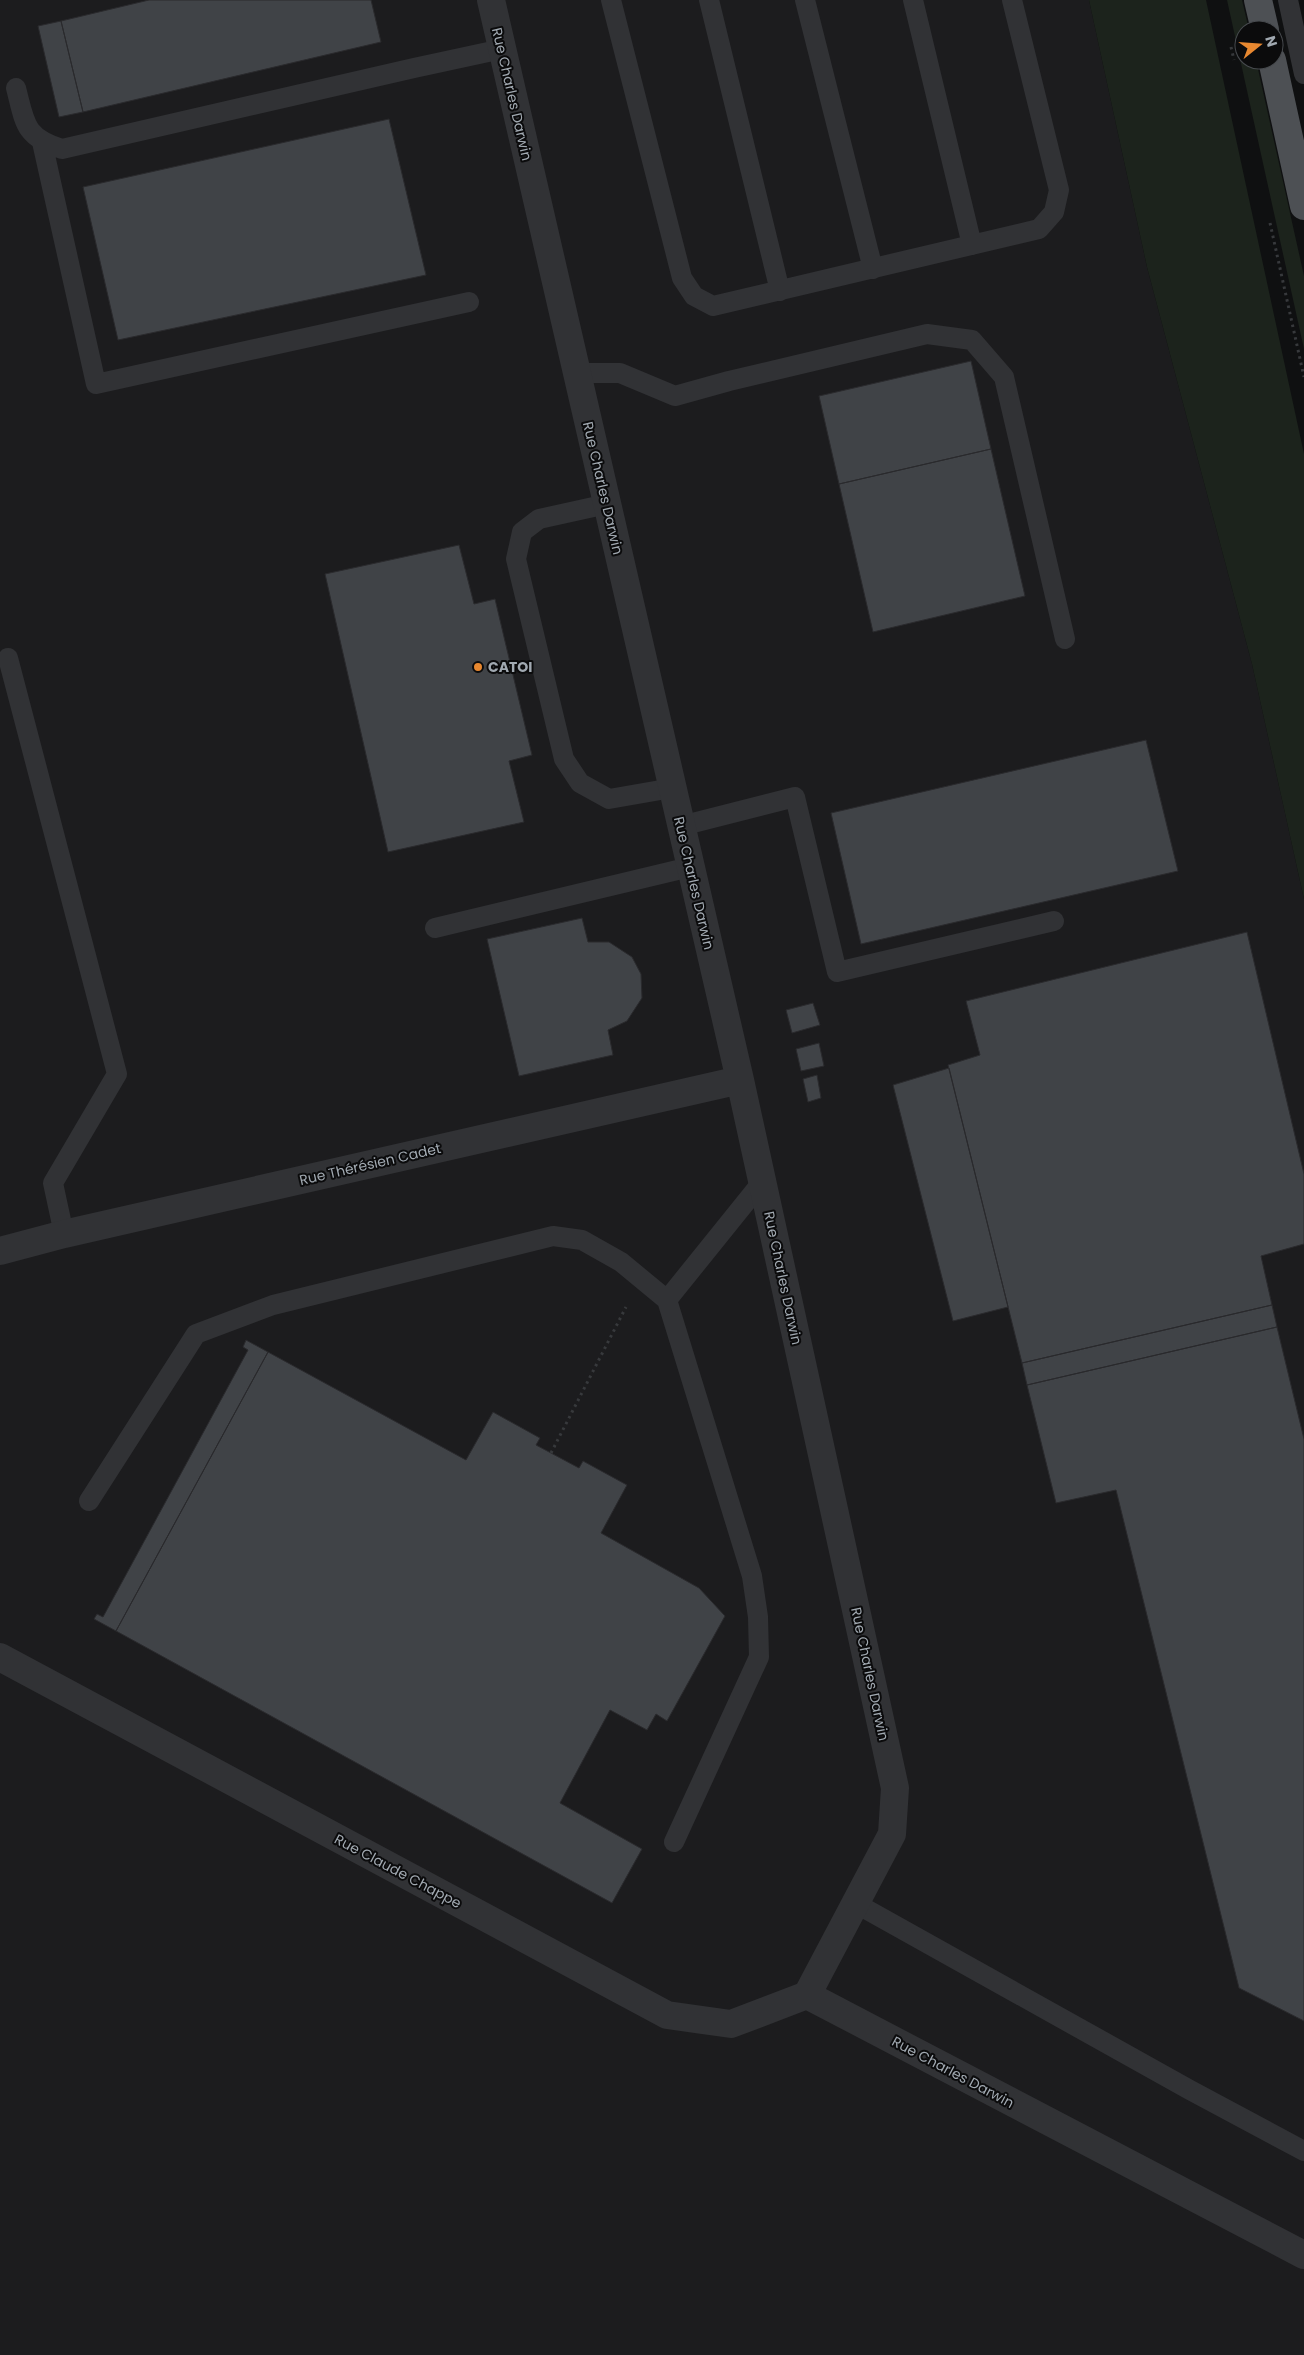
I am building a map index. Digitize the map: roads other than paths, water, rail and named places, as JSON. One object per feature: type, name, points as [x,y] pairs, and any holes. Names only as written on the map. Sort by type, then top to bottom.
[{"type":"main road","points":[[1258,0],[1263,20]]},
{"type":"main road","points":[[1274,70],[1304,206]]},
{"type":"street","name":"Rue Charles Darwin","points":[[491,0],[740,1080],[895,1788],[892,1834],[807,1995],[1304,2255]]},
{"type":"street","name":"Rue Thérésien Cadet","points":[[0,1251],[64,1234],[740,1080]]},
{"type":"street","name":"Rue Claude Chappe","points":[[0,1657],[667,2015],[731,2024],[807,1995]]},
{"type":"lane","points":[[611,0],[682,278],[694,296],[713,306],[1039,229],[1054,212],[1059,190],[1012,0]]},
{"type":"lane","points":[[709,0],[780,291]]},
{"type":"lane","points":[[805,0],[872,269]]},
{"type":"lane","points":[[913,0],[972,245]]},
{"type":"lane","points":[[1288,0],[1304,74]]},
{"type":"lane","points":[[16,88],[25,123],[42,142],[62,149],[502,49]]},
{"type":"lane","points":[[42,142],[96,384],[469,302]]},
{"type":"lane","points":[[576,373],[620,373],[674,396],[729,380],[927,334],[972,340],[1004,376],[1065,639]]},
{"type":"lane","points":[[606,504],[539,519],[522,532],[516,559],[564,759],[580,783],[609,799],[672,788]]},
{"type":"lane","points":[[8,658],[117,1074],[53,1183],[64,1234]]},
{"type":"lane","points":[[681,826],[795,797],[836,972],[1054,921]]},
{"type":"lane","points":[[435,928],[690,867]]},
{"type":"lane","points":[[667,1300],[762,1182]]},
{"type":"lane","points":[[89,1501],[196,1334],[273,1305],[553,1236],[582,1240],[621,1262],[667,1300],[752,1576],[758,1617],[759,1657],[674,1842]]},
{"type":"lane","points":[[856,1903],[1190,2090],[1304,2151]]},
{"type":"place","name":"CATOI","points":[[478,667]]}]
